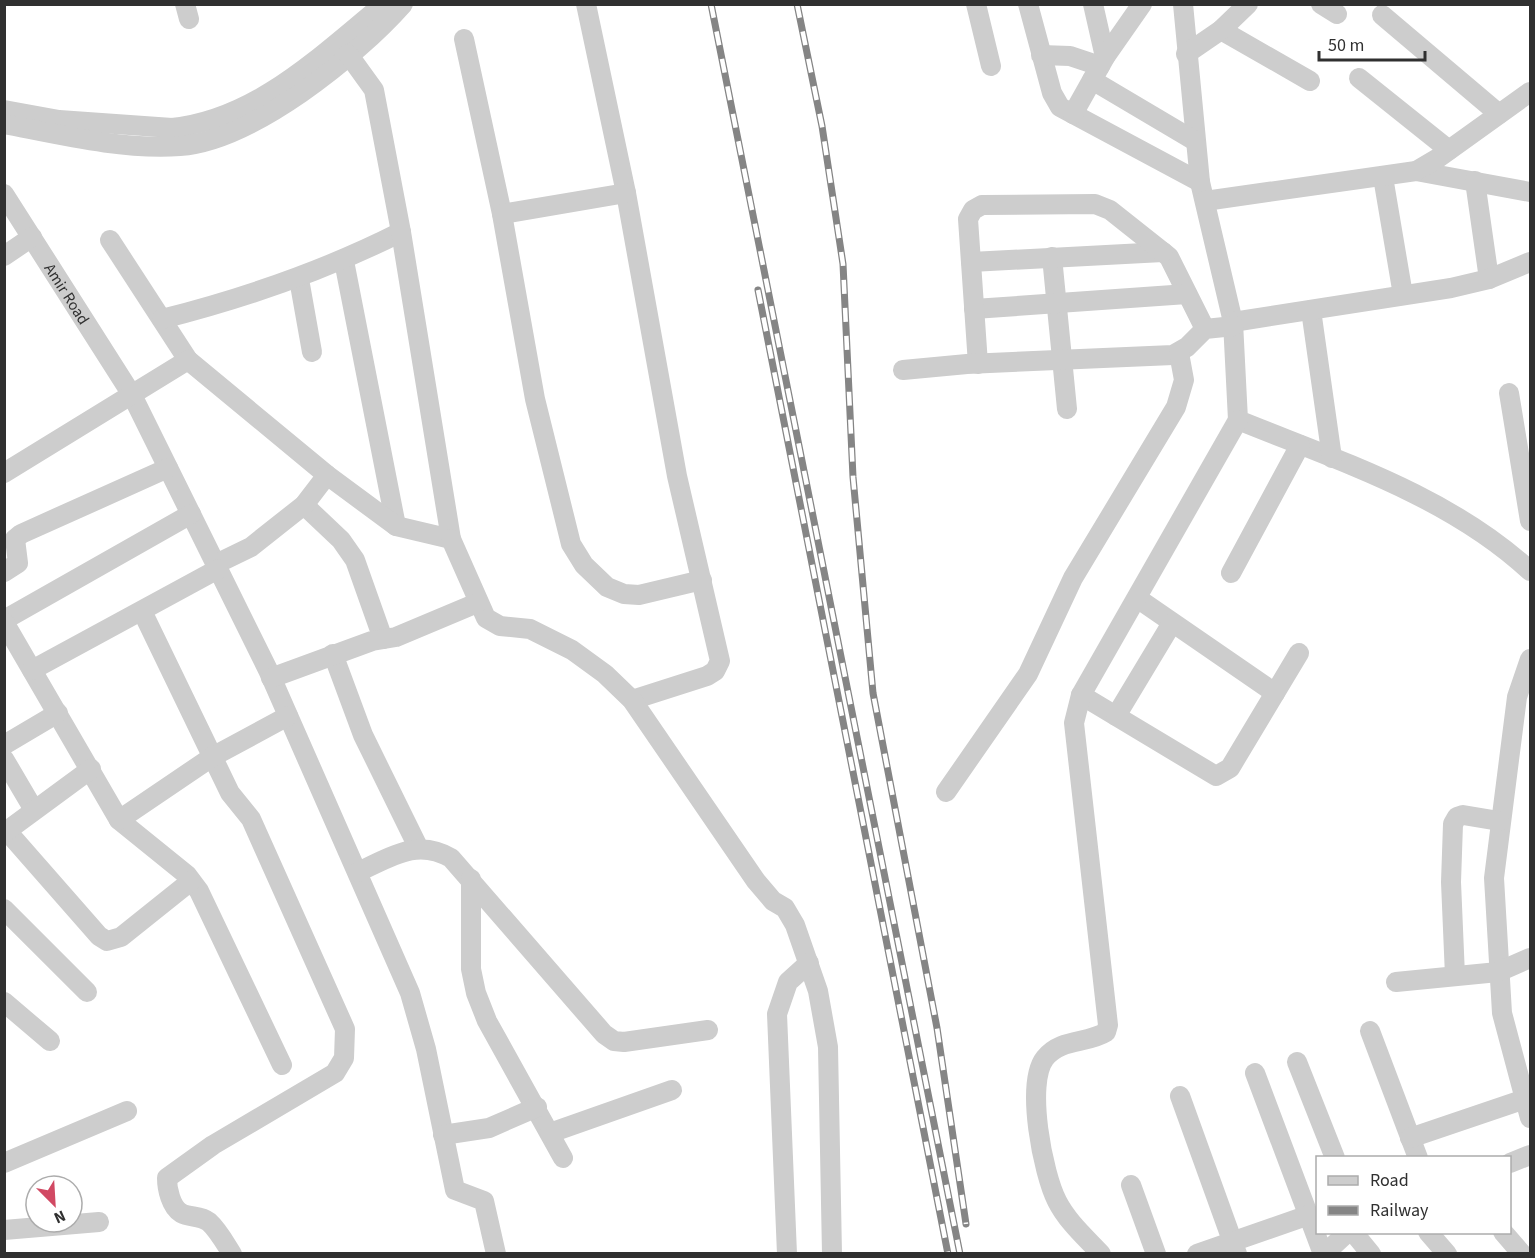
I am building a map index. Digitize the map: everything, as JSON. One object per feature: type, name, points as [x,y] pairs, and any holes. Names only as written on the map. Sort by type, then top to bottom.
[{"type":"street","points":[[4,110],[59,120],[172,129],[188,127],[248,106],[289,81],[384,4]]},
{"type":"street","points":[[4,124],[85,139],[142,145],[182,146],[227,135],[272,113],[348,54],[403,4]]},
{"type":"street","points":[[586,4],[626,193],[677,476],[720,661],[715,670],[707,676],[632,700]]},
{"type":"street","points":[[975,4],[991,66]]},
{"type":"street","points":[[1028,4],[1041,55],[1055,100],[1060,107],[1200,182]]},
{"type":"street","points":[[1093,4],[1099,67]]},
{"type":"street","points":[[1073,114],[1099,67],[1142,4]]},
{"type":"street","points":[[1186,54],[1221,30],[1248,4]]},
{"type":"street","points":[[1101,1254],[1075,1227],[1057,1201],[1042,1161],[1036,1100],[1043,1060],[1061,1045],[1099,1036],[1106,1032],[1108,1025],[1074,723],[1081,695],[1238,420],[1234,324],[1200,182],[1186,54],[1177,6]]},
{"type":"street","points":[[1382,15],[1499,114]]},
{"type":"street","points":[[1221,30],[1310,81]]},
{"type":"street","points":[[464,39],[502,214],[535,399],[571,543],[584,565],[607,587],[624,594],[639,595],[702,580]]},
{"type":"street","points":[[348,54],[374,90],[401,232],[451,538],[477,603],[486,618],[500,626],[530,629],[572,650],[605,674],[632,700],[756,881],[779,904],[795,925],[819,991],[828,1047],[832,1254]]},
{"type":"street","points":[[1041,55],[1070,56],[1099,67],[1196,141]]},
{"type":"street","points":[[1359,78],[1449,150]]},
{"type":"street","points":[[1416,171],[1530,92]]},
{"type":"street","points":[[1205,201],[1416,171],[1530,192]]},
{"type":"street","points":[[1383,177],[1403,295]]},
{"type":"street","points":[[1475,181],[1489,279]]},
{"type":"street","points":[[502,214],[626,193]]},
{"type":"street","name":"Amir Road","points":[[4,194],[132,394],[271,678],[410,993],[426,1049],[455,1190],[484,1200],[496,1254]]},
{"type":"street","points":[[978,364],[968,219],[973,210],[982,205],[1095,204],[1110,210],[1163,252],[1205,329]]},
{"type":"street","points":[[162,319],[299,279],[344,261],[401,232]]},
{"type":"street","points":[[4,256],[32,237]]},
{"type":"street","points":[[110,240],[188,360],[327,475],[396,526],[451,538]]},
{"type":"street","points":[[971,262],[1163,252]]},
{"type":"street","points":[[1052,257],[1067,409]]},
{"type":"street","points":[[344,261],[396,526]]},
{"type":"street","points":[[903,370],[1179,352],[1205,329],[1489,279],[1530,262]]},
{"type":"street","points":[[299,279],[312,352]]},
{"type":"street","points":[[974,309],[1187,294]]},
{"type":"street","points":[[1311,310],[1332,458]]},
{"type":"street","points":[[946,792],[1028,674],[1073,578],[1176,406],[1183,392],[1184,380],[1179,352]]},
{"type":"street","points":[[4,473],[188,360]]},
{"type":"street","points":[[1509,393],[1530,521]]},
{"type":"street","points":[[1238,420],[1400,486],[1523,556],[1530,571]]},
{"type":"street","points":[[1231,573],[1300,445]]},
{"type":"street","points":[[4,572],[18,563],[15,539],[21,534],[168,468]]},
{"type":"street","points":[[32,670],[142,611],[251,547],[304,505],[327,475]]},
{"type":"street","points":[[304,505],[341,540],[355,560],[384,639]]},
{"type":"street","points":[[191,514],[4,621],[119,820],[191,881],[199,891],[282,1065]]},
{"type":"street","points":[[1137,598],[1275,693]]},
{"type":"street","points":[[271,678],[333,654],[396,637],[477,603]]},
{"type":"street","points":[[142,611],[230,793],[251,819],[345,1029],[344,1058],[335,1074],[213,1145],[167,1178],[167,1189],[174,1205],[182,1213],[201,1217],[211,1224],[232,1254]]},
{"type":"street","points":[[1116,716],[1172,622]]},
{"type":"street","points":[[1081,695],[1216,776],[1230,768],[1299,653]]},
{"type":"street","points":[[333,654],[363,735],[419,849]]},
{"type":"street","points":[[1410,1138],[1528,1108],[1525,1074],[1502,1013],[1494,878],[1499,821],[1516,697],[1530,659]]},
{"type":"street","points":[[4,745],[58,713]]},
{"type":"street","points":[[119,820],[212,757],[288,716]]},
{"type":"street","points":[[4,759],[34,810]]},
{"type":"street","points":[[91,769],[6,832],[99,936],[107,941],[121,938],[191,881]]},
{"type":"street","points":[[1455,976],[1451,882],[1453,824],[1457,817],[1463,815],[1499,821]]},
{"type":"street","points":[[358,872],[410,849],[436,849],[452,858],[604,1034],[614,1041],[624,1042],[708,1030]]},
{"type":"street","points":[[471,879],[471,969],[476,993],[487,1021],[537,1107],[563,1158]]},
{"type":"street","points":[[5,912],[87,992]]},
{"type":"street","points":[[1396,982],[1498,972],[1530,958]]},
{"type":"street","points":[[787,1254],[777,1014],[788,982],[809,963]]},
{"type":"street","points":[[4,1002],[50,1041]]},
{"type":"street","points":[[1370,1030],[1417,1156]]},
{"type":"street","points":[[1297,1062],[1334,1156]]},
{"type":"street","points":[[1255,1073],[1316,1233]]},
{"type":"street","points":[[550,1133],[672,1090]]},
{"type":"street","points":[[1179,1096],[1235,1247]]},
{"type":"street","points":[[443,1135],[489,1128],[537,1107]]},
{"type":"street","points":[[4,1163],[127,1111]]},
{"type":"street","points":[[1511,1162],[1530,1155]]},
{"type":"street","points":[[1131,1185],[1156,1254]]},
{"type":"street","points":[[1197,1254],[1235,1247],[1309,1215]]},
{"type":"street","points":[[4,1230],[99,1222]]},
{"type":"street","points":[[1316,1234],[1324,1254],[1347,1234]]},
{"type":"street","points":[[1354,1234],[1371,1254]]},
{"type":"street","points":[[1429,1234],[1447,1254]]},
{"type":"street","points":[[1504,1234],[1522,1254]]},
{"type":"railway","points":[[711,4],[960,1254]]},
{"type":"railway","points":[[797,4],[822,126],[843,264],[853,477],[873,693],[937,1028],[966,1224]]},
{"type":"railway","points":[[758,290],[948,1254]]}]
